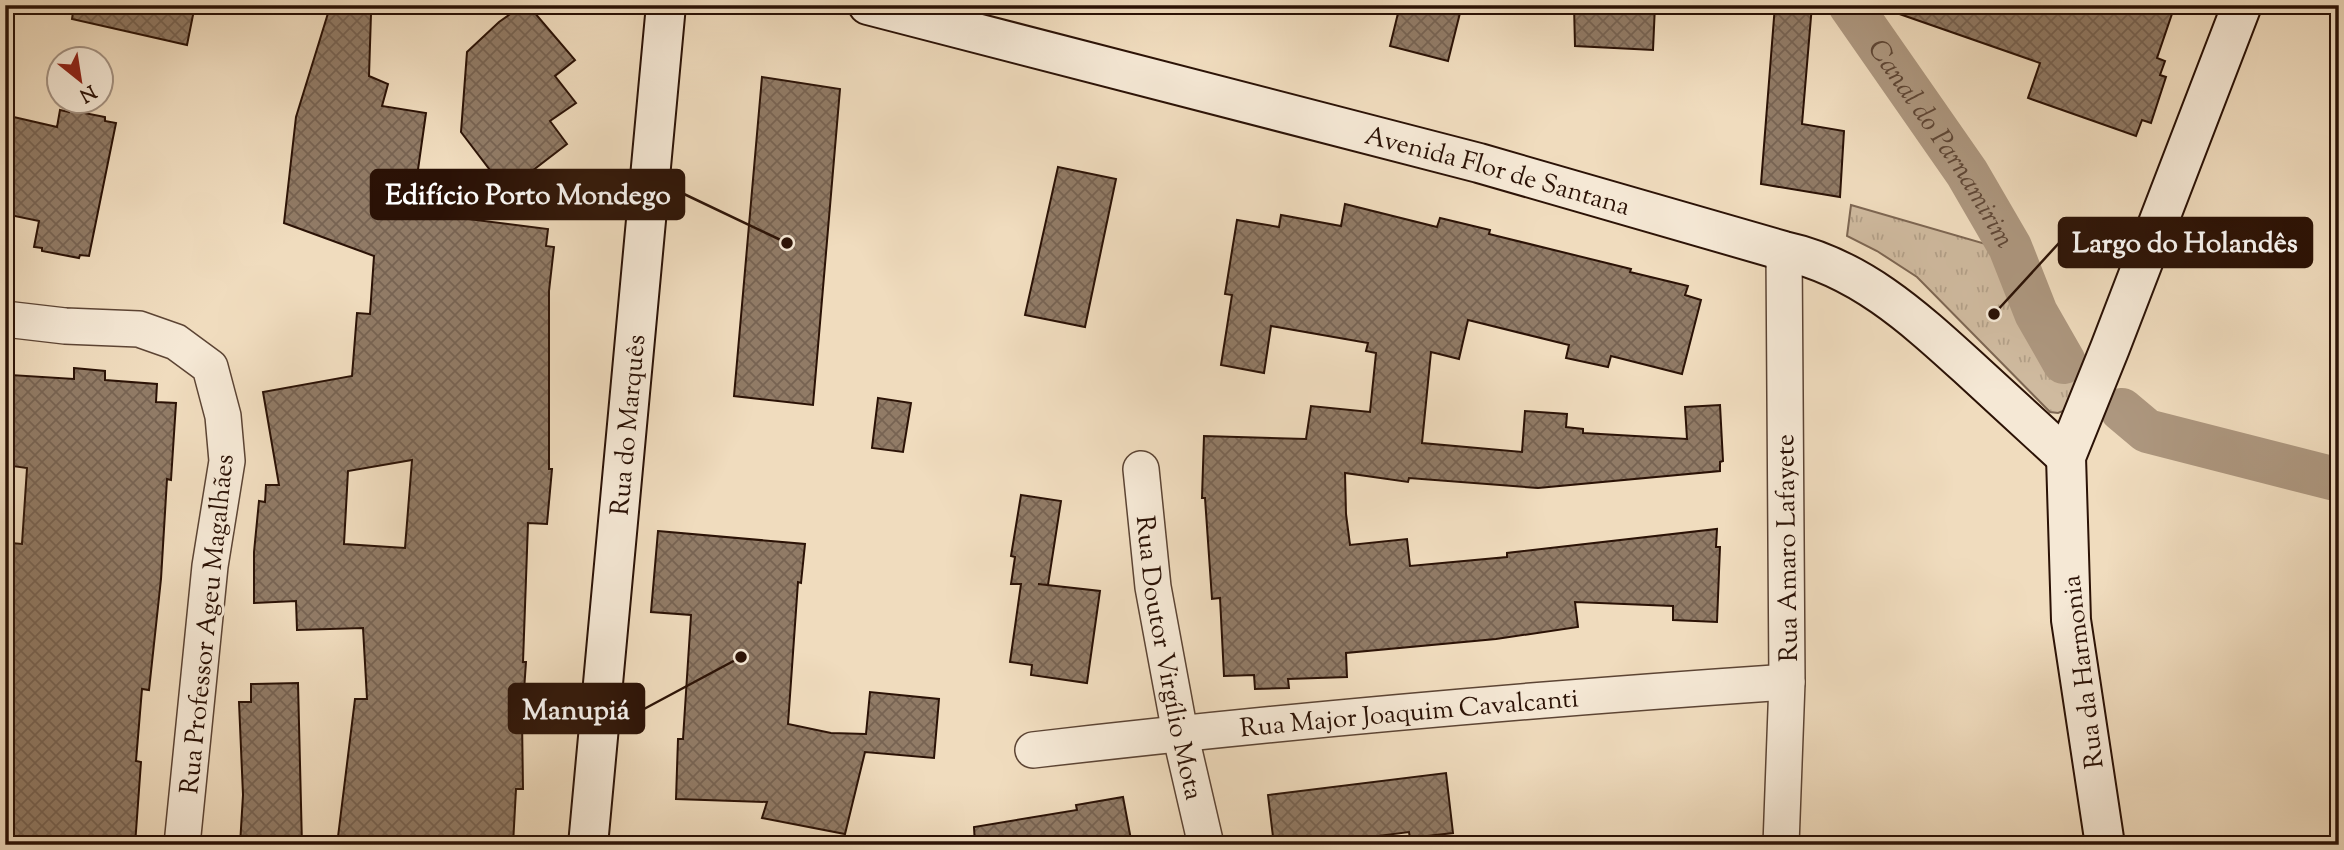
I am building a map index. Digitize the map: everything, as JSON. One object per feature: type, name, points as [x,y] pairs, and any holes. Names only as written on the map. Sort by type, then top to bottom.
[{"type":"main road","name":"Rua do Marquês","points":[[588,845],[666,5]]},
{"type":"main road","name":"Avenida Flor de Santana","points":[[868,5],[1479,163],[1811,257],[1848,273],[1882,293],[1923,326],[2066,457]]},
{"type":"main road","points":[[2066,457],[2242,5]]},
{"type":"main road","name":"Rua da Harmonia","points":[[2066,457],[2071,620],[2105,845]]},
{"type":"street","name":"Rua Amaro Lafayete","points":[[1781,845],[1787,682],[1784,251]]},
{"type":"street","name":"Rua Professor Ageu Magalhães","points":[[5,319],[65,326],[139,329],[176,342],[210,368],[223,416],[228,461],[210,566],[182,845]]},
{"type":"street","name":"Rua Doutor Virgílio Mota","points":[[1141,469],[1153,587],[1180,733],[1206,845]]},
{"type":"street","name":"Rua Major Joaquim Cavalcanti","points":[[1033,750],[1180,733],[1543,699],[1787,682]]},
{"type":"green space","points":[[1851,205],[2003,249],[2045,338],[2055,355],[2079,381],[2068,409],[2058,413],[2050,412],[1917,277],[1877,251],[1847,236]]},
{"type":"building","points":[[74,5],[195,5],[187,45],[72,19]]},
{"type":"building","points":[[523,5],[528,5],[575,60],[555,76],[576,103],[550,121],[567,144],[506,191],[461,132],[467,52],[499,22]]},
{"type":"building","points":[[1400,5],[1462,5],[1448,61],[1390,46]]},
{"type":"building","points":[[1574,5],[1655,5],[1653,50],[1575,46]]},
{"type":"building","points":[[1775,5],[1812,5],[1802,124],[1844,131],[1840,197],[1761,184]]},
{"type":"building","points":[[1889,5],[2175,5],[2157,58],[2165,61],[2160,75],[2166,77],[2151,123],[2142,120],[2136,136],[2028,98],[2040,63],[1888,10]]},
{"type":"building","points":[[329,10],[371,14],[369,76],[388,84],[382,106],[426,113],[412,212],[548,229],[546,246],[554,247],[549,291],[549,469],[552,469],[547,524],[528,523],[523,662],[526,662],[522,719],[523,789],[516,789],[513,845],[337,845],[355,699],[367,699],[363,628],[297,630],[296,601],[254,603],[254,552],[259,501],[265,502],[266,485],[279,485],[263,392],[352,376],[357,313],[370,314],[374,256],[284,223],[296,117]],"holes":[[[412,460],[405,548],[344,544],[348,471]]]},
{"type":"building","points":[[762,77],[840,89],[813,405],[734,396]]},
{"type":"building","points":[[5,115],[57,127],[59,116],[100,116],[105,117],[105,121],[116,123],[89,256],[80,255],[79,258],[34,247],[39,221],[5,214]]},
{"type":"building","points":[[1058,167],[1116,179],[1085,327],[1025,315]]},
{"type":"building","points":[[1345,204],[1437,227],[1440,218],[1490,230],[1489,234],[1688,286],[1685,295],[1701,300],[1682,374],[1611,356],[1608,367],[1566,358],[1569,345],[1468,320],[1459,359],[1431,352],[1422,443],[1522,452],[1525,411],[1567,414],[1566,427],[1583,429],[1583,433],[1687,439],[1685,407],[1720,405],[1723,461],[1720,462],[1720,471],[1538,488],[1409,478],[1408,482],[1345,473],[1350,545],[1407,539],[1410,566],[1507,557],[1507,553],[1717,529],[1716,547],[1720,547],[1717,622],[1673,620],[1673,606],[1575,602],[1578,627],[1496,639],[1346,653],[1347,677],[1288,679],[1289,688],[1255,689],[1254,675],[1224,676],[1220,598],[1212,599],[1205,498],[1202,498],[1204,436],[1306,439],[1311,406],[1370,412],[1376,353],[1366,351],[1368,343],[1271,326],[1264,373],[1221,365],[1232,295],[1225,294],[1237,220],[1279,227],[1281,215],[1341,226]]},
{"type":"building","points":[[74,368],[105,371],[105,380],[157,384],[156,402],[176,403],[171,480],[167,479],[161,579],[149,690],[142,689],[136,761],[141,762],[135,845],[5,845],[5,571],[10,571],[12,543],[22,544],[27,468],[5,465],[5,425],[8,426],[11,375],[74,379]]},
{"type":"building","points":[[878,398],[911,403],[903,452],[872,448]]},
{"type":"building","points":[[1021,495],[1061,501],[1048,585],[1038,584],[1100,591],[1087,683],[1031,675],[1032,665],[1010,662],[1021,584],[1011,584],[1015,557],[1011,556]]},
{"type":"building","points":[[658,531],[805,544],[801,583],[798,582],[788,724],[831,733],[866,734],[870,692],[939,699],[934,758],[865,752],[845,834],[762,818],[767,802],[676,799],[678,739],[683,739],[691,615],[651,612]]},
{"type":"building","points":[[298,683],[302,845],[240,845],[243,795],[239,702],[251,702],[251,684]]},
{"type":"building","points":[[1446,773],[1453,833],[1410,838],[1409,832],[1307,845],[1274,845],[1268,795]]},
{"type":"building","points":[[1123,797],[1132,845],[975,845],[974,827],[1077,810],[1076,805]]},
{"type":"waterway","name":"Canal do Parnamirim","points":[[1850,5],[1967,173],[2010,247],[2036,313],[2064,362]]},
{"type":"waterway","name":"Canal do Parnamirim","points":[[2122,410],[2147,431],[2339,480]]},
{"type":"place","name":"Edifício Porto Mondego","points":[[787,243]]},
{"type":"place","name":"Largo do Holandês","points":[[1994,314]]},
{"type":"place","name":"Manupiá","points":[[741,657]]}]
